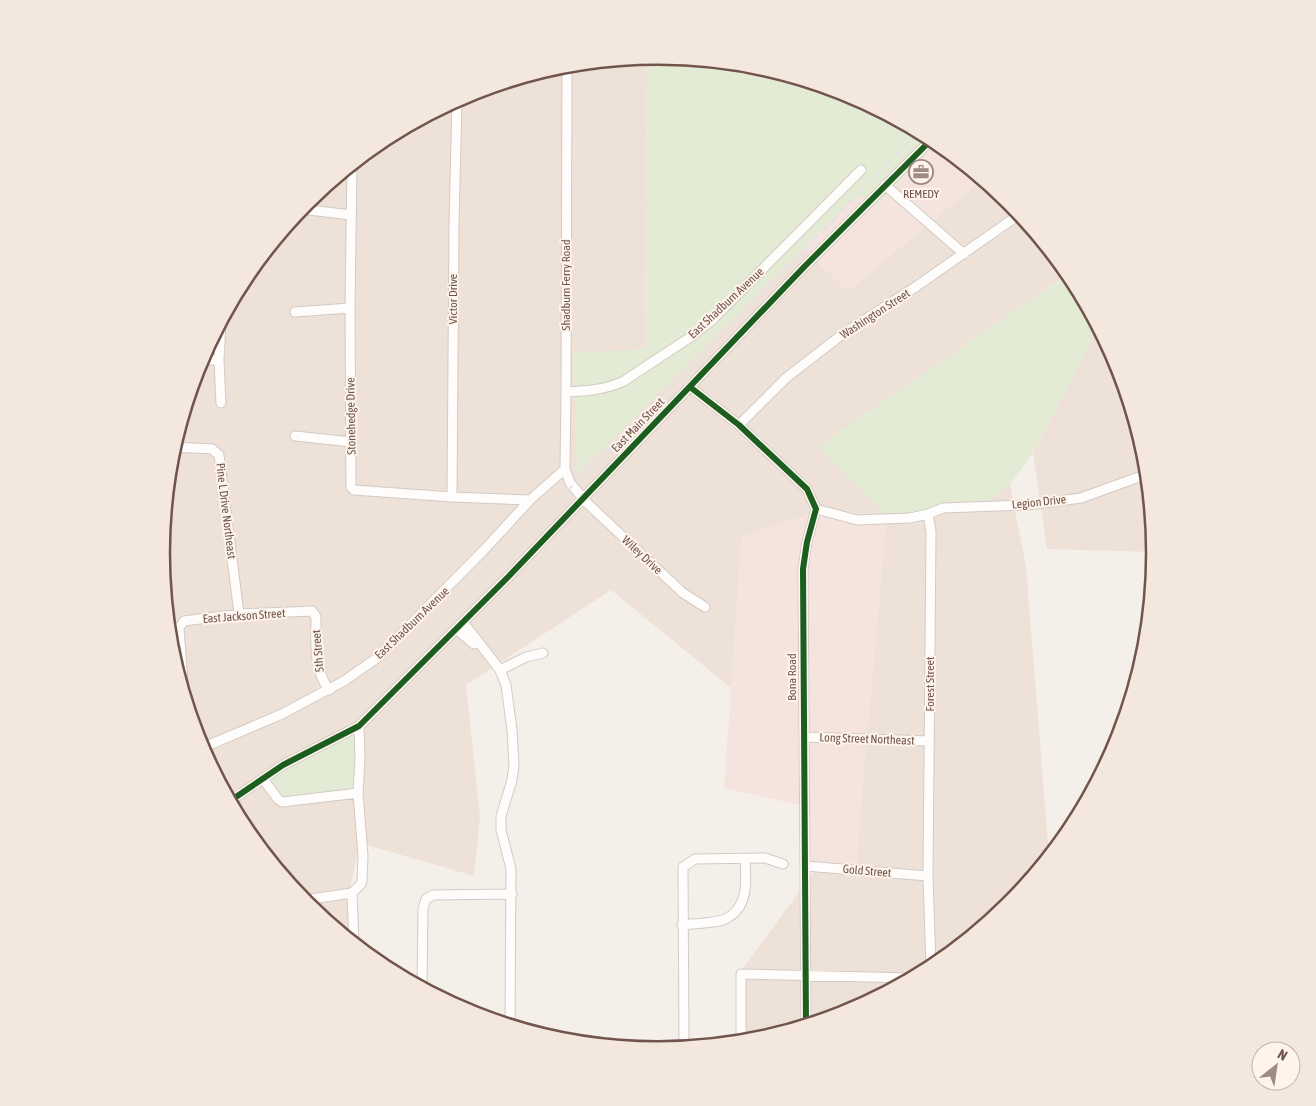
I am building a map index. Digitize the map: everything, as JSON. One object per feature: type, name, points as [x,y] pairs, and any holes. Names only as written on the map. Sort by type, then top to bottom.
[{"type":"street","name":"Shadburn Ferry Road","points":[[567,73],[565,469],[570,483],[583,499]]},
{"type":"street","name":"Victor Drive","points":[[452,497],[457,108]]},
{"type":"street","name":"East Main Street","points":[[235,797],[283,765],[359,726],[463,622],[926,145]]},
{"type":"street","name":"East Shadburn Avenue","points":[[566,392],[602,389],[624,381],[692,336],[711,320],[861,170]]},
{"type":"street","name":"Stonehedge Drive","points":[[352,173],[351,487],[354,490],[530,500]]},
{"type":"street","points":[[885,185],[964,254]]},
{"type":"street","points":[[311,210],[351,215]]},
{"type":"street","name":"Washington Street","points":[[739,424],[786,378],[844,333],[914,288],[1013,219]]},
{"type":"street","points":[[295,312],[350,308]]},
{"type":"street","points":[[220,337],[221,403]]},
{"type":"street","points":[[210,360],[220,360]]},
{"type":"street","points":[[690,387],[739,424],[808,490],[816,509],[857,520],[910,518],[928,514]]},
{"type":"street","points":[[295,436],[352,442]]},
{"type":"street","name":"Pine L Drive Northeast","points":[[182,447],[212,449],[219,456],[239,614]]},
{"type":"street","name":"East Shadburn Avenue","points":[[209,745],[282,714],[328,690],[377,658],[484,550],[530,500],[565,469]]},
{"type":"street","name":"Legion Drive","points":[[928,514],[943,508],[1028,505],[1081,498],[1140,477]]},
{"type":"street","name":"Wiley Drive","points":[[583,499],[683,593],[705,607]]},
{"type":"street","name":"Bona Road","points":[[806,1018],[803,569],[806,542],[816,509]]},
{"type":"street","name":"Forest Street","points":[[928,514],[931,532],[928,876],[931,958]]},
{"type":"street","name":"East Jackson Street","points":[[181,656],[179,628],[184,621],[239,614],[312,611]]},
{"type":"street","name":"5th Street","points":[[312,611],[316,617],[317,665],[320,678],[328,690]]},
{"type":"street","points":[[463,622],[500,670],[506,685],[512,730],[514,765],[512,780],[501,816],[501,830],[511,869],[510,1018]]},
{"type":"street","points":[[456,629],[491,659]]},
{"type":"street","points":[[500,670],[526,657],[544,652]]},
{"type":"street","points":[[314,899],[352,893],[361,884],[363,856],[358,793],[359,726]]},
{"type":"street","name":"Long Street Northeast","points":[[804,737],[929,741]]},
{"type":"street","points":[[263,779],[282,802],[358,793]]},
{"type":"street","points":[[682,925],[715,921],[729,917],[739,906],[745,892],[744,858]]},
{"type":"street","points":[[684,1040],[683,867],[695,859],[765,858],[783,864]]},
{"type":"street","name":"Gold Street","points":[[805,866],[928,876]]},
{"type":"street","points":[[352,893],[354,934]]},
{"type":"street","points":[[422,980],[423,909],[426,899],[433,896],[512,894]]},
{"type":"street","points":[[741,1034],[741,974],[899,978]]},
{"type":"shaded area","points":[[647,65],[645,349],[577,473],[803,248],[848,291],[977,183],[980,186],[1025,231],[1061,279],[817,448],[983,505],[1010,484],[1026,567],[1048,846],[1025,875],[980,920],[929,959],[902,976],[845,1004],[815,1015],[741,1034],[741,971],[813,873],[855,873],[886,516],[825,509],[742,537],[731,688],[611,590],[466,685],[480,817],[474,876],[360,843],[348,897],[350,931],[336,920],[291,875],[252,824],[235,797],[207,740],[196,710],[179,648],[171,585],[171,521],[174,489],[179,458],[196,396],[220,337],[235,309],[252,282],[291,231],[336,186],[361,166],[414,130],[442,115],[501,91],[563,74],[594,69]]},
{"type":"shaded area","points":[[931,149],[977,183],[848,291],[803,248],[856,195],[900,182]]},
{"type":"shaded area","points":[[1093,332],[1120,396],[1137,458],[1142,489],[1146,552],[1047,549],[1033,453],[1086,350]]},
{"type":"shaded area","points":[[825,509],[887,516],[855,873],[813,873],[804,806],[724,788],[742,537]]},
{"type":"green space","points":[[647,65],[722,69],[753,74],[815,91],[874,115],[931,149],[876,206],[856,195],[577,474],[574,353],[645,349]]},
{"type":"green space","points":[[1061,279],[1093,332],[1086,350],[1033,453],[1010,484],[983,505],[887,516],[817,447]]},
{"type":"green space","points":[[350,735],[354,735],[355,740],[356,784],[350,791],[282,799],[270,785],[270,780],[287,767]]},
{"type":"railway","points":[[218,765],[269,744],[320,716],[416,645],[914,137]]},
{"type":"cycle path","points":[[235,797],[283,765],[359,726],[509,576],[805,266],[926,145]]},
{"type":"cycle path","points":[[690,387],[739,425],[807,489],[816,509],[807,542],[803,569],[806,1018]]},
{"type":"place","name":"REMEDY","points":[[921,172]]}]
